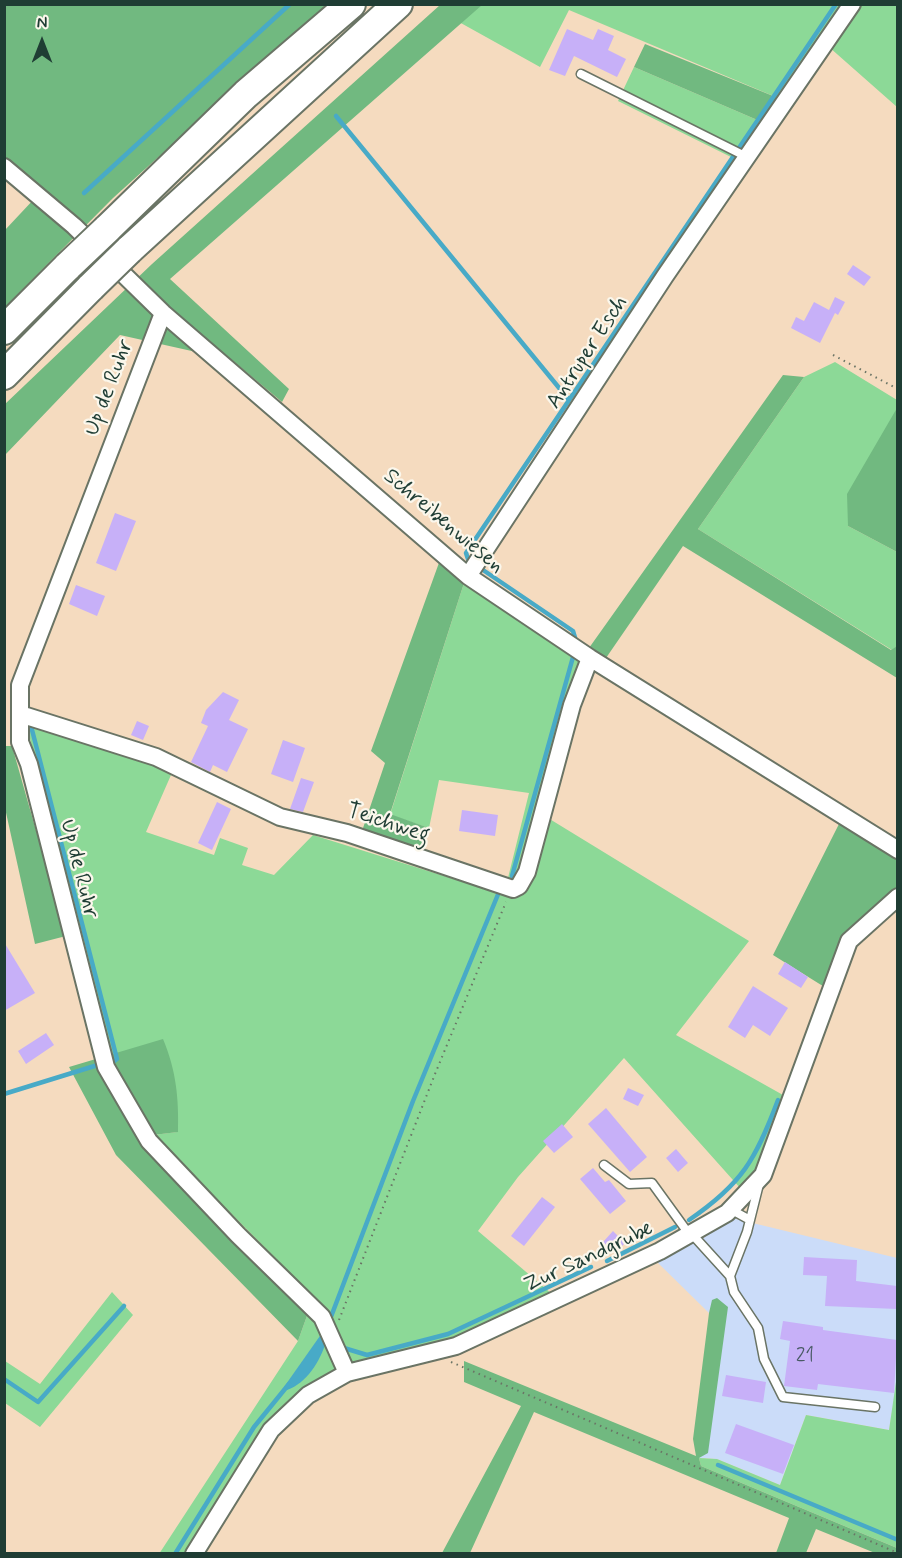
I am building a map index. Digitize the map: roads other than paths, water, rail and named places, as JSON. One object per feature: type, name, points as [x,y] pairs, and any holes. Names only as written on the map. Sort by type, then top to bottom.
[{"type":"highway","points":[[4,330],[246,94],[351,4]]},
{"type":"highway","points":[[4,375],[129,250],[398,4]]},
{"type":"street","name":"Antruper Esch","points":[[468,576],[747,157],[852,4]]},
{"type":"street","name":"Schreibenwiesen","points":[[4,167],[74,226],[163,313],[468,576],[590,658],[897,850]]},
{"type":"street","name":"Up de Ruhr","points":[[163,313],[20,685],[20,742],[28,764],[106,1067],[150,1141],[238,1235],[322,1317],[347,1373]]},
{"type":"street","name":"Teichweg","points":[[20,714],[156,757],[280,817],[347,833],[513,889],[519,886],[527,872],[572,705],[590,658]]},
{"type":"street","name":"Zur Sandgrube","points":[[194,1554],[271,1430],[308,1395],[347,1373],[456,1346],[660,1251],[730,1209],[761,1178],[849,941],[897,897]]},
{"type":"lane","points":[[581,74],[747,157]]},
{"type":"lane","points":[[604,1165],[628,1184],[651,1183],[690,1234],[730,1276],[734,1292],[758,1328],[764,1359],[783,1397],[875,1407]]},
{"type":"lane","points":[[730,1276],[750,1220],[761,1178]]},
{"type":"lane","points":[[730,1209],[750,1220]]},
{"type":"water","points":[[322,1333],[326,1342],[316,1364],[307,1377],[287,1390],[284,1387]]},
{"type":"waterway","points":[[84,193],[290,4]]},
{"type":"waterway","points":[[468,559],[466,553],[836,4]]},
{"type":"waterway","points":[[336,116],[569,400]]},
{"type":"waterway","points":[[483,570],[573,631],[576,641]]},
{"type":"waterway","points":[[512,876],[573,657]]},
{"type":"waterway","points":[[31,726],[117,1059],[113,1062]]},
{"type":"waterway","points":[[329,1322],[413,1101],[499,892]]},
{"type":"waterway","points":[[4,1094],[101,1064]]},
{"type":"waterway","points":[[689,1220],[722,1194],[745,1169],[762,1139],[778,1100]]},
{"type":"waterway","points":[[607,1261],[675,1227]]},
{"type":"waterway","points":[[344,1348],[367,1355],[448,1334],[591,1267]]},
{"type":"waterway","points":[[4,1379],[38,1402],[124,1306]]},
{"type":"waterway","points":[[175,1554],[254,1427],[289,1384]]},
{"type":"waterway","points":[[718,1465],[898,1540]]}]
